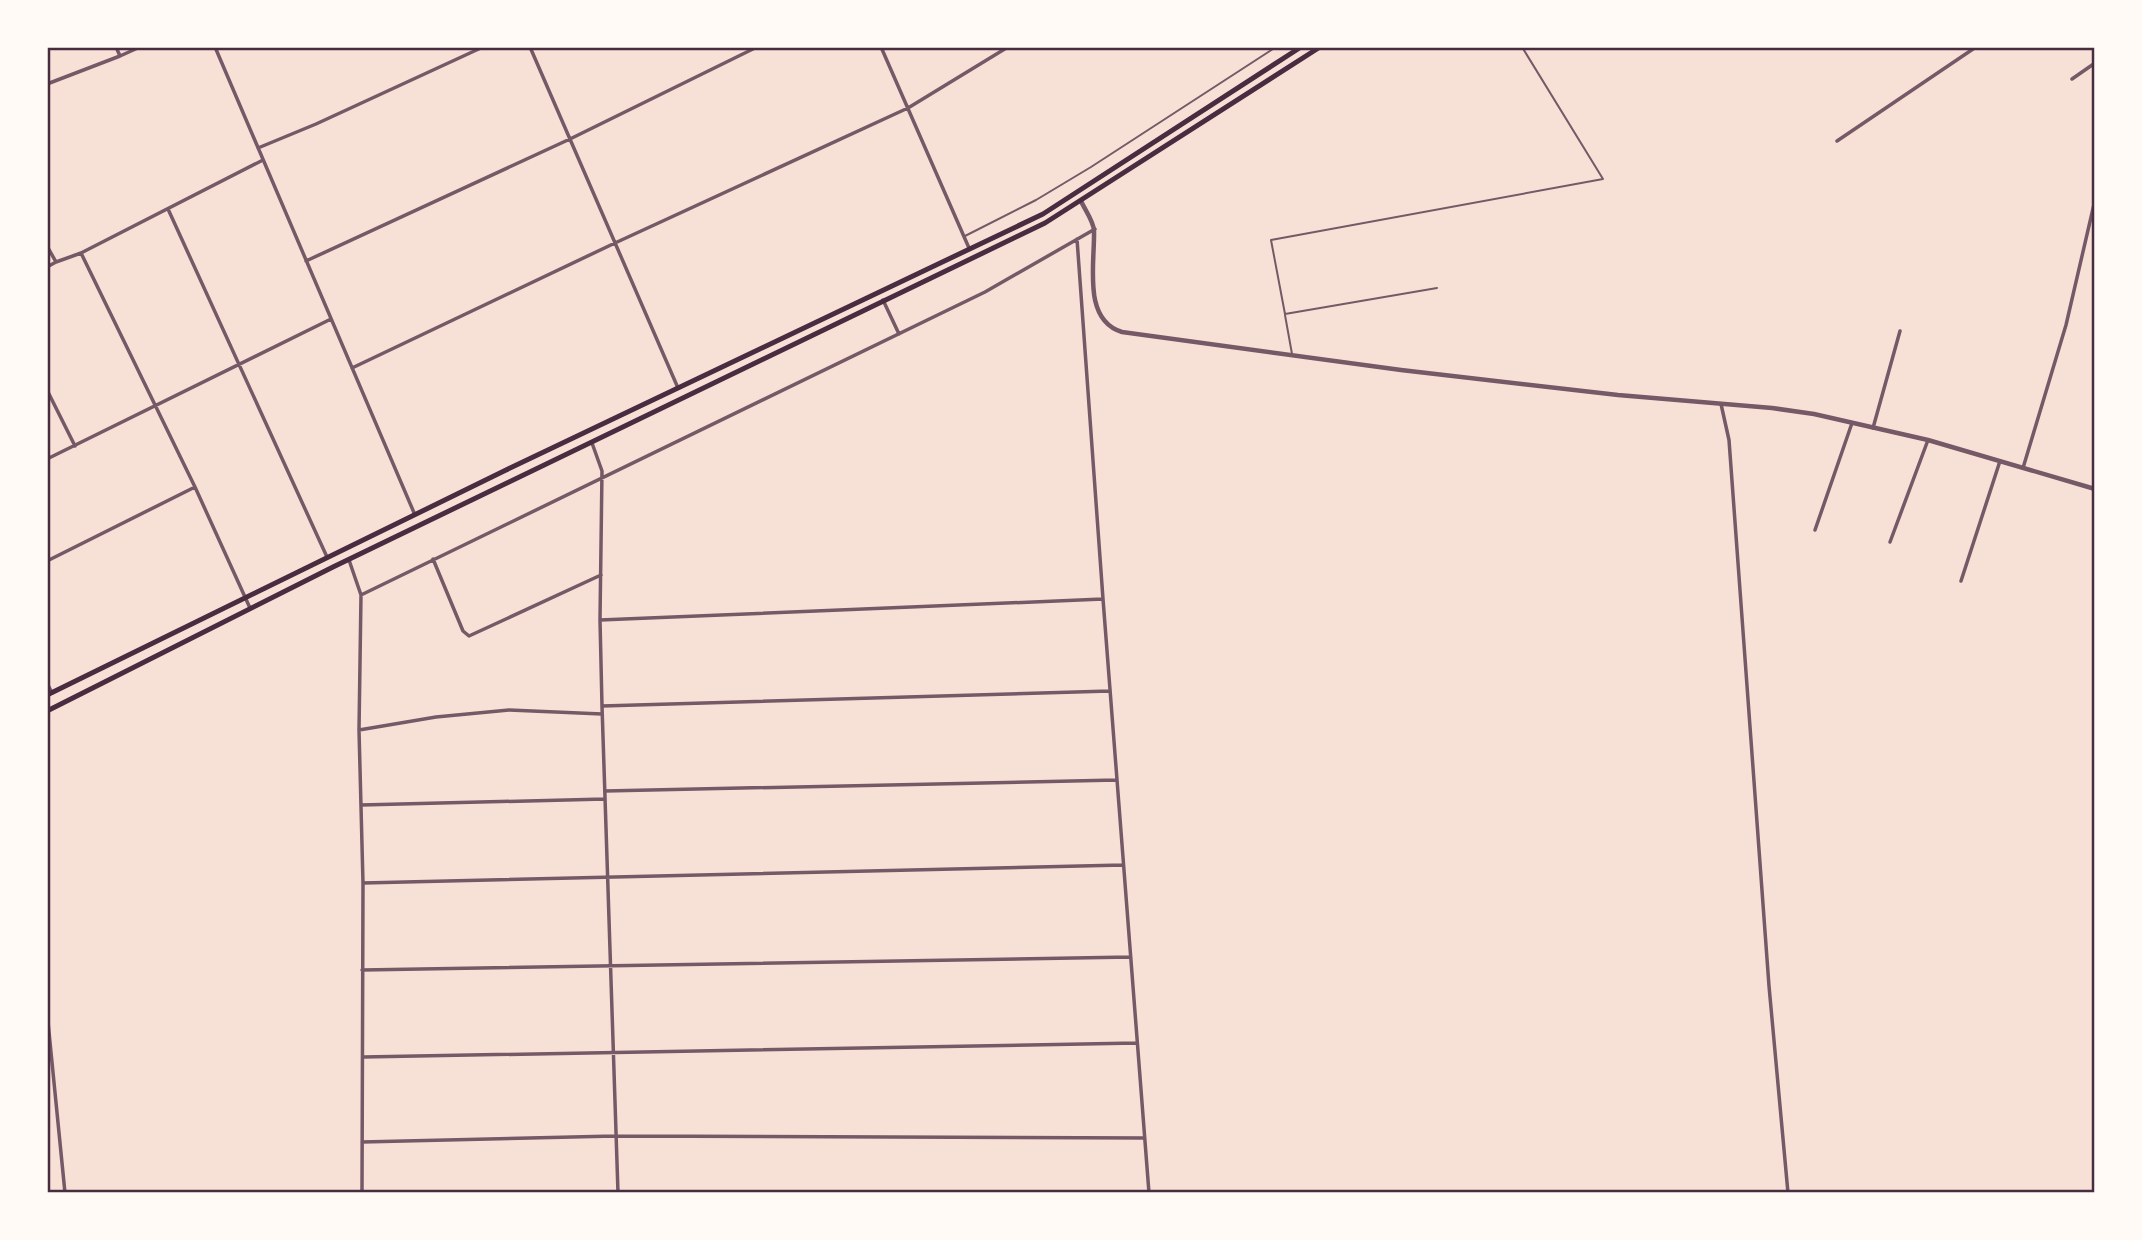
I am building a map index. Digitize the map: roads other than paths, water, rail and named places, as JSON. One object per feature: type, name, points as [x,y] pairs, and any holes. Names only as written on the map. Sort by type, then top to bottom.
[{"type":"main road","points":[[50,694],[415,514],[1043,214],[1301,47]]},
{"type":"main road","points":[[47,710],[250,608],[1045,223],[1320,47]]},
{"type":"street","points":[[116,47],[120,56]]},
{"type":"street","points":[[47,84],[141,47]]},
{"type":"street","points":[[216,47],[415,514]]},
{"type":"street","points":[[258,148],[483,47]]},
{"type":"street","points":[[530,47],[678,388]]},
{"type":"street","points":[[306,261],[570,139],[757,47]]},
{"type":"street","points":[[881,47],[969,248]]},
{"type":"street","points":[[352,368],[908,108],[1008,47]]},
{"type":"street","points":[[1837,141],[1976,47]]},
{"type":"street","points":[[2072,79],[2095,62]]},
{"type":"street","points":[[47,267],[81,253],[263,160]]},
{"type":"street","points":[[2023,468],[2066,326],[2095,200]]},
{"type":"street","points":[[1081,201],[1095,229],[1094,288],[1097,312],[1111,329],[1130,334],[1455,376],[1815,414],[1928,440],[2094,487]]},
{"type":"street","points":[[168,209],[327,558]]},
{"type":"street","points":[[361,595],[985,292],[1095,229]]},
{"type":"street","points":[[1077,239],[1149,1193]]},
{"type":"street","points":[[47,246],[56,262]]},
{"type":"street","points":[[81,253],[195,487],[250,608]]},
{"type":"street","points":[[883,300],[899,334]]},
{"type":"street","points":[[47,459],[331,319]]},
{"type":"street","points":[[1873,428],[1900,331]]},
{"type":"street","points":[[47,390],[75,446]]},
{"type":"street","points":[[1721,404],[1729,440],[1769,986],[1788,1193]]},
{"type":"street","points":[[1815,530],[1852,422]]},
{"type":"street","points":[[1890,542],[1928,440]]},
{"type":"street","points":[[592,443],[602,471],[602,714],[618,1193]]},
{"type":"street","points":[[1961,581],[2000,461]]},
{"type":"street","points":[[47,561],[195,487]]},
{"type":"street","points":[[433,559],[463,631],[469,636],[601,575]]},
{"type":"street","points":[[349,560],[361,595],[359,730],[363,883],[362,1193]]},
{"type":"street","points":[[600,620],[1103,599]]},
{"type":"street","points":[[47,683],[50,694]]},
{"type":"street","points":[[602,706],[1110,691]]},
{"type":"street","points":[[359,730],[509,710],[602,714]]},
{"type":"street","points":[[606,791],[1117,780]]},
{"type":"street","points":[[361,805],[605,799]]},
{"type":"street","points":[[363,883],[1123,865]]},
{"type":"street","points":[[362,970],[1131,957]]},
{"type":"street","points":[[47,1012],[65,1193]]},
{"type":"street","points":[[363,1056],[1137,1042]]},
{"type":"street","points":[[362,1142],[615,1136],[1145,1138]]},
{"type":"lane","points":[[964,237],[1036,200],[1091,167],[1276,47]]},
{"type":"lane","points":[[1292,355],[1271,240],[1603,179],[1522,47]]},
{"type":"lane","points":[[1285,314],[1437,288]]}]
